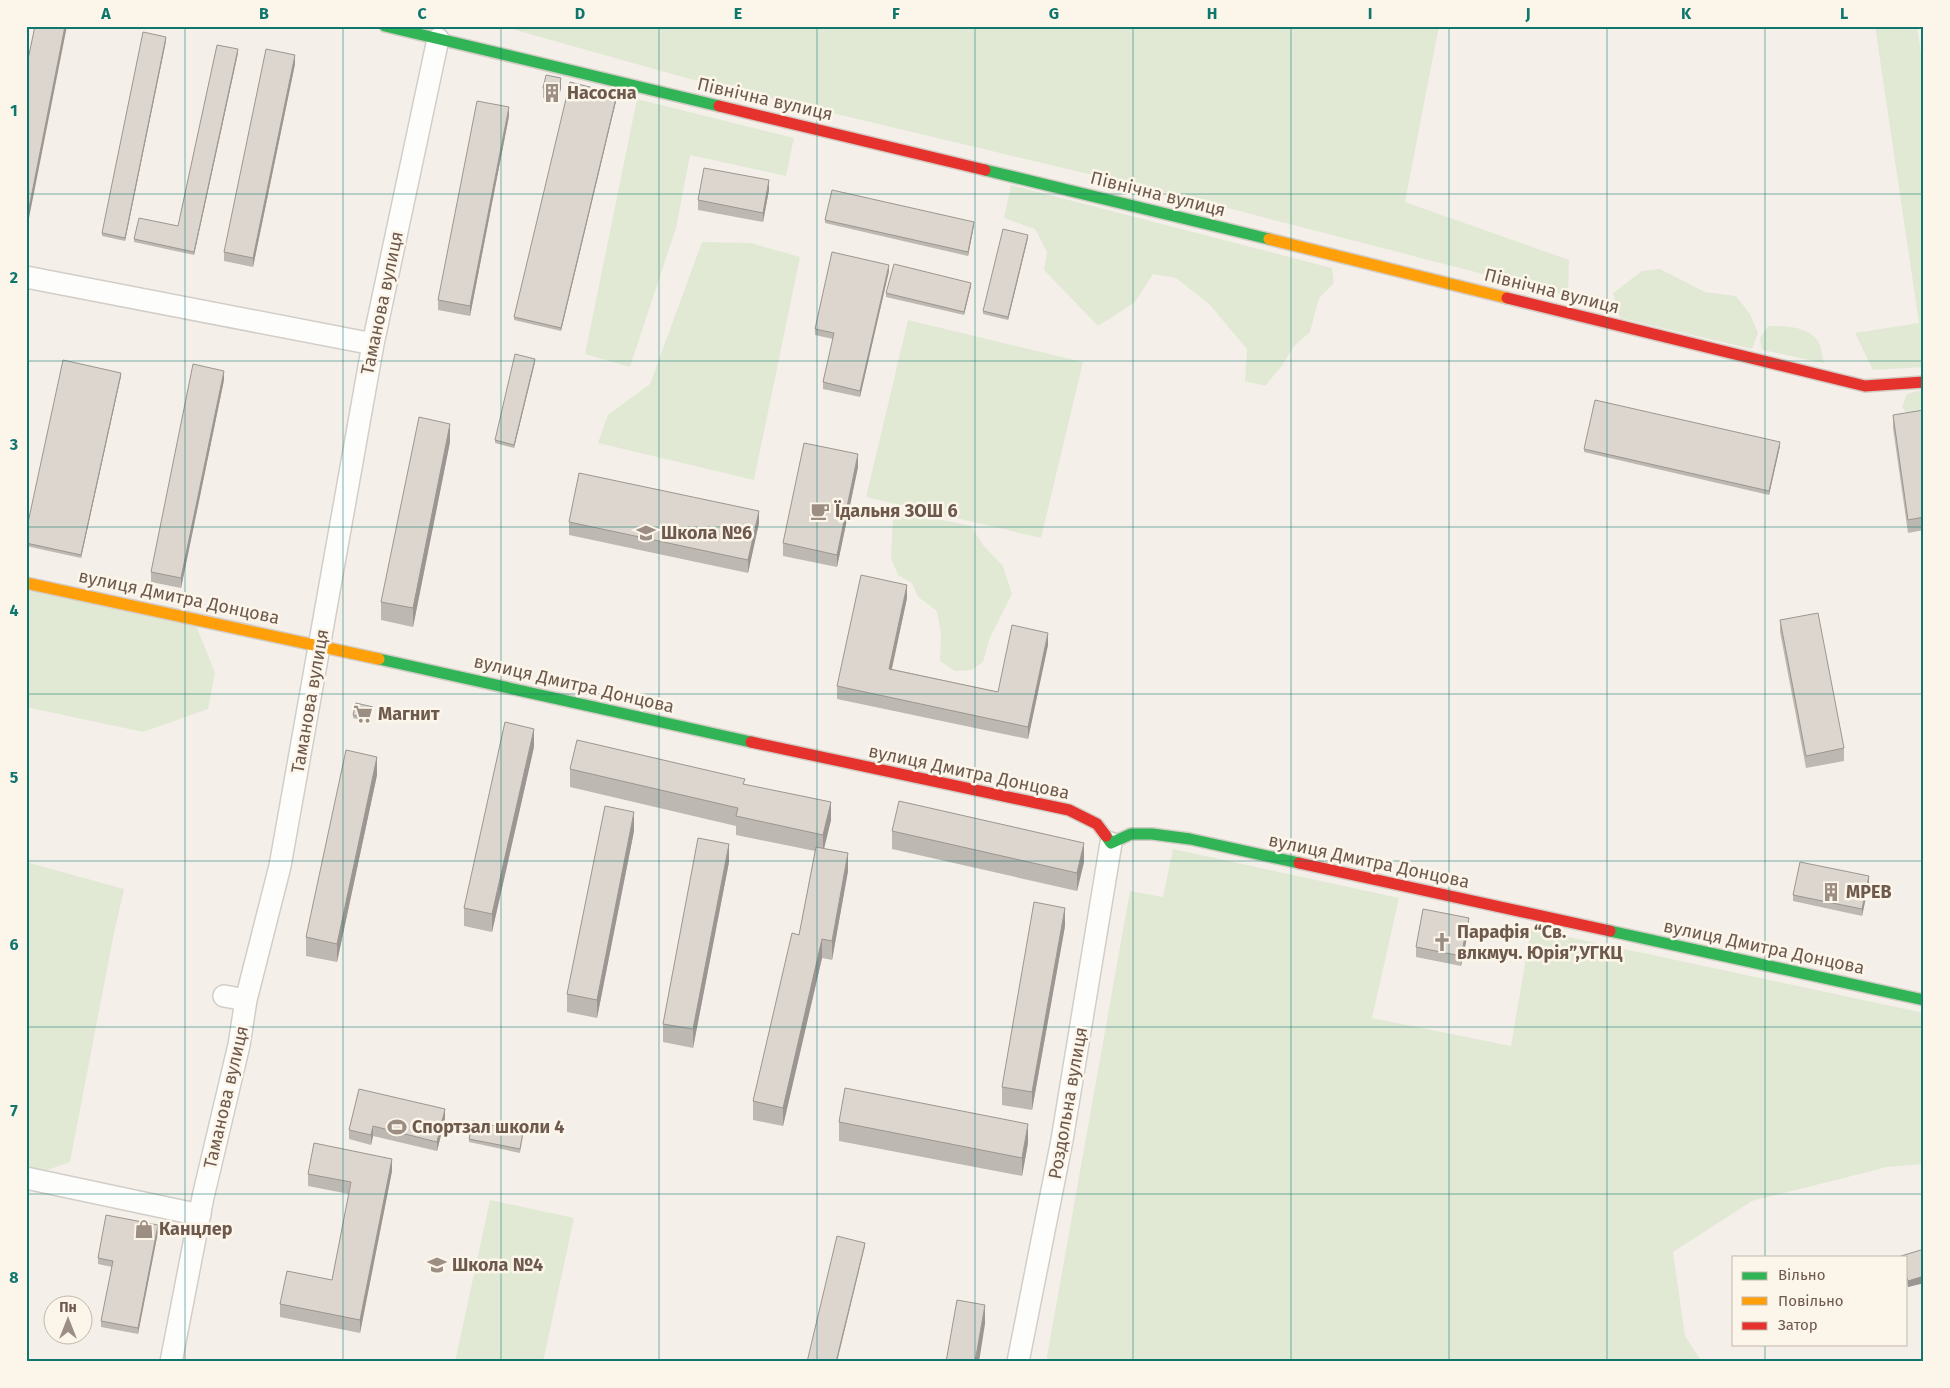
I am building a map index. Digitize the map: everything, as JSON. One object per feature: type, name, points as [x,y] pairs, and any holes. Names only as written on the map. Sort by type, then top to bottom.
[{"type":"street","name":"Північна вулиця","points":[[385,26],[1103,198],[1865,386],[1924,382]]},
{"type":"street","name":"Таманова вулиця","points":[[171,1362],[200,1215],[239,1045],[246,1000],[280,866],[373,344],[438,39]]},
{"type":"street","points":[[26,277],[373,344]]},
{"type":"street","name":"вулиця Дмитра Донцова","points":[[26,583],[320,645],[881,772],[1069,810],[1096,824],[1111,843],[1131,834],[1152,834],[1190,840],[1924,1000]]},
{"type":"street","name":"Роздольна вулиця","points":[[1018,1362],[1060,1149],[1111,843]]},
{"type":"street","points":[[224,996],[246,1000]]},
{"type":"street","points":[[26,1178],[200,1215]]},
{"type":"green space","points":[[513,26],[1439,26],[1405,202],[1569,260],[1568,296],[1189,198],[686,78],[512,29]]},
{"type":"green space","points":[[1875,26],[1917,26],[1924,73],[1924,367],[1873,370],[1855,333],[1919,323]]},
{"type":"green space","points":[[637,99],[794,138],[786,176],[690,155],[676,228],[630,367],[585,354]]},
{"type":"green space","points":[[1011,185],[1332,268],[1334,283],[1319,298],[1310,332],[1293,347],[1282,366],[1265,386],[1245,381],[1247,349],[1209,304],[1176,278],[1153,274],[1135,302],[1098,326],[1044,270],[1047,252],[1035,229],[1004,218]]},
{"type":"green space","points":[[702,242],[751,243],[800,257],[754,480],[598,443],[608,415],[650,384]]},
{"type":"green space","points":[[1660,269],[1705,292],[1736,296],[1750,314],[1758,333],[1752,349],[1620,318],[1613,293],[1642,271]]},
{"type":"green space","points":[[908,320],[1083,362],[1041,538],[866,497]]},
{"type":"green space","points":[[1768,326],[1796,328],[1810,333],[1819,343],[1824,363],[1762,350],[1760,338]]},
{"type":"green space","points":[[1924,389],[1924,416],[1909,417],[1902,407],[1907,394]]},
{"type":"green space","points":[[906,512],[971,526],[983,545],[1003,566],[1012,594],[989,640],[983,662],[971,670],[955,671],[940,661],[941,634],[937,611],[918,597],[912,583],[898,575],[891,558],[893,517]]},
{"type":"green space","points":[[26,588],[195,623],[215,673],[208,709],[143,732],[26,707]]},
{"type":"green space","points":[[1173,849],[1399,898],[1372,1018],[1511,1046],[1531,929],[1924,1013],[1924,1164],[1887,1167],[1752,1201],[1673,1252],[1685,1336],[1702,1362],[1046,1362],[1130,891],[1163,897]]},
{"type":"green space","points":[[26,862],[124,889],[70,1162],[42,1172],[26,1169]]},
{"type":"green space","points":[[490,1200],[574,1218],[543,1362],[455,1362]]},
{"type":"building","points":[[35,26],[65,26],[28,213],[26,213],[26,69]]},
{"type":"building","points":[[143,32],[166,37],[125,238],[102,233]]},
{"type":"building","points":[[217,45],[238,49],[194,252],[134,239],[139,218],[178,226]]},
{"type":"building","points":[[266,49],[295,55],[253,258],[224,252]]},
{"type":"building","points":[[546,75],[561,78],[558,92],[543,88]]},
{"type":"building","points":[[570,82],[617,94],[561,328],[514,317]]},
{"type":"building","points":[[477,101],[509,107],[470,306],[438,300]]},
{"type":"building","points":[[704,168],[769,180],[763,213],[698,200]]},
{"type":"building","points":[[832,190],[974,222],[968,252],[825,220]]},
{"type":"building","points":[[1003,229],[1028,235],[1008,317],[983,311]]},
{"type":"building","points":[[832,252],[889,265],[860,391],[823,382],[834,333],[815,329]]},
{"type":"building","points":[[894,264],[971,283],[964,312],[886,293]]},
{"type":"building","points":[[515,354],[535,359],[514,445],[495,440]]},
{"type":"building","points":[[63,360],[121,373],[81,555],[26,543],[26,532]]},
{"type":"building","points":[[193,364],[224,371],[181,578],[151,572]]},
{"type":"building","points":[[1595,400],[1780,442],[1769,491],[1584,449]]},
{"type":"building","points":[[1924,410],[1924,517],[1908,520],[1893,415]]},
{"type":"building","points":[[419,417],[450,424],[413,608],[381,602]]},
{"type":"building","name":"Їдальня ЗОШ 6","points":[[804,443],[858,454],[837,555],[783,543]]},
{"type":"building","points":[[579,473],[759,511],[748,560],[569,522]]},
{"type":"building","points":[[861,575],[907,585],[889,669],[998,692],[1012,625],[1048,633],[1028,727],[837,686]]},
{"type":"building","points":[[1818,613],[1844,748],[1806,756],[1780,620]]},
{"type":"building","name":"Магнит","points":[[356,703],[373,707],[370,719],[353,715]]},
{"type":"building","points":[[505,722],[534,729],[492,914],[464,908]]},
{"type":"building","points":[[577,740],[745,779],[743,784],[831,802],[823,835],[736,816],[738,808],[570,769]]},
{"type":"building","points":[[346,750],[377,757],[337,944],[306,937]]},
{"type":"building","points":[[899,801],[1084,843],[1077,873],[892,831]]},
{"type":"building","points":[[605,806],[634,812],[597,1000],[567,994]]},
{"type":"building","points":[[698,838],[729,844],[693,1029],[663,1024]]},
{"type":"building","points":[[816,847],[848,853],[832,941],[822,939],[783,1108],[753,1101],[792,933],[799,935]]},
{"type":"building","name":"МРЕВ","points":[[1800,862],[1869,876],[1862,909],[1793,895]]},
{"type":"building","points":[[1034,902],[1065,908],[1032,1092],[1002,1087]]},
{"type":"building","name":"Парафія “Св. влкмуч. Юрія”,УГКЦ","points":[[1423,909],[1469,918],[1461,956],[1416,947]]},
{"type":"building","points":[[845,1088],[1028,1124],[1022,1158],[839,1122]]},
{"type":"building","name":"Спортзал школи 4","points":[[359,1089],[445,1109],[437,1142],[373,1126],[371,1135],[349,1130]]},
{"type":"building","points":[[473,1121],[523,1132],[520,1149],[469,1139]]},
{"type":"building","points":[[314,1143],[392,1159],[360,1320],[280,1304],[287,1271],[332,1280],[351,1182],[308,1174]]},
{"type":"building","points":[[106,1215],[158,1225],[138,1328],[101,1321],[113,1261],[98,1258]]},
{"type":"building","points":[[837,1236],[865,1243],[836,1362],[807,1362]]},
{"type":"building","points":[[1924,1249],[1924,1276],[1908,1281],[1908,1256],[1901,1256]]},
{"type":"building","points":[[957,1300],[985,1305],[975,1362],[946,1362]]},
{"type":"traffic: fast","points":[[385,26],[719,106]]},
{"type":"traffic: fast","points":[[985,170],[1269,239]]},
{"type":"traffic: fast","points":[[379,659],[751,742]]},
{"type":"traffic: fast","points":[[1106,836],[1111,843],[1131,834],[1152,834],[1190,839],[1299,863]]},
{"type":"traffic: fast","points":[[1610,931],[1924,1000]]},
{"type":"traffic: slow","points":[[1269,239],[1507,298]]},
{"type":"traffic: slow","points":[[26,583],[379,659]]},
{"type":"traffic: jam","points":[[719,106],[985,170]]},
{"type":"traffic: jam","points":[[1507,298],[1865,386],[1924,382]]},
{"type":"traffic: jam","points":[[751,742],[1069,810],[1097,824],[1106,836]]},
{"type":"traffic: jam","points":[[1299,863],[1610,931]]},
{"type":"place","name":"Насосна","points":[[552,93]]},
{"type":"place","name":"Їдальня ЗОШ 6","points":[[820,511]]},
{"type":"place","name":"Школа №6","points":[[646,533]]},
{"type":"place","name":"Магнит","points":[[363,714]]},
{"type":"place","name":"МРЕВ","points":[[1831,892]]},
{"type":"place","name":"Парафія “Св. влкмуч. Юрія”,УГКЦ","points":[[1442,942]]},
{"type":"place","name":"Спортзал школи 4","points":[[397,1127]]},
{"type":"place","name":"Канцлер","points":[[144,1229]]},
{"type":"place","name":"Школа №4","points":[[437,1265]]}]
